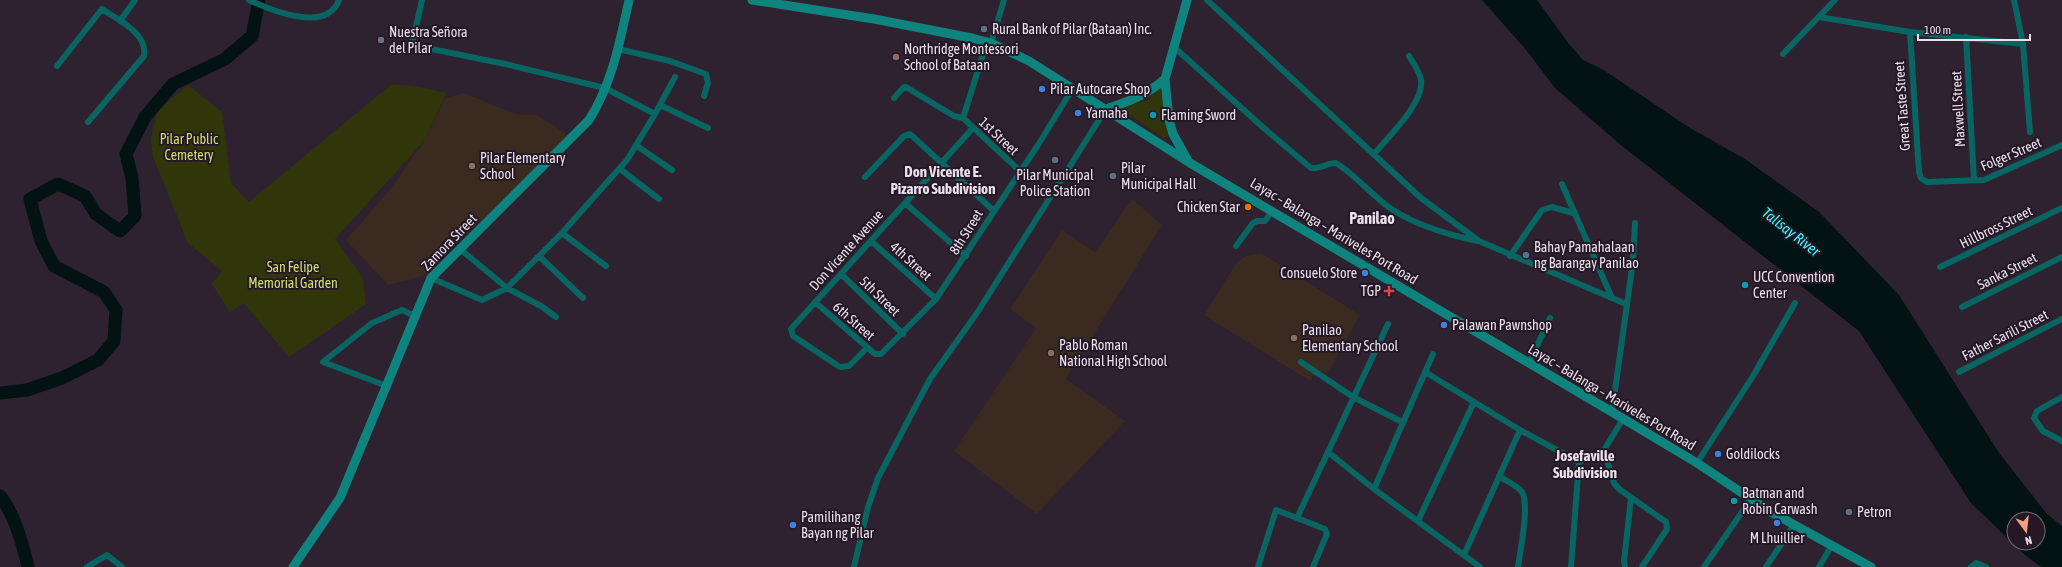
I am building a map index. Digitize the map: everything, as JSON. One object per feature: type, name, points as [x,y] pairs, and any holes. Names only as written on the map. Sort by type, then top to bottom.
[{"type":"main road","name":"Zamora Street","points":[[293,567],[340,498],[431,278],[581,130],[596,108],[605,88],[618,49],[629,0]]},
{"type":"main road","name":"Layac – Balanga – Mariveles Port Road","points":[[752,0],[874,20],[989,42],[1032,63],[1190,163],[1612,412],[1622,420],[1697,463],[1751,499],[1794,525],[1871,567]]},
{"type":"main road","points":[[1187,0],[1165,79],[1167,109],[1173,134],[1190,163]]},
{"type":"main road","points":[[1106,109],[1135,100],[1151,91],[1165,79]]},
{"type":"street","points":[[120,21],[136,0]]},
{"type":"street","points":[[252,1],[270,8],[311,18],[324,16],[337,7],[339,0]]},
{"type":"street","points":[[422,0],[412,45],[505,64],[605,88],[655,114]]},
{"type":"street","points":[[894,98],[904,87],[906,87],[954,116],[963,118],[1004,0]]},
{"type":"street","points":[[1207,0],[1421,198],[1479,241],[1510,256],[1626,304]]},
{"type":"street","points":[[1783,54],[1835,0]]},
{"type":"street","points":[[2014,0],[2023,44],[2030,132]]},
{"type":"street","points":[[57,66],[102,9],[141,38],[146,48],[144,56],[88,122]]},
{"type":"street","points":[[1818,17],[1910,32],[2023,44]]},
{"type":"street","name":"Great Taste Street","points":[[1910,32],[1918,172],[1921,178]]},
{"type":"street","name":"Maxwell Street","points":[[1966,37],[1974,180]]},
{"type":"street","points":[[1174,48],[1311,168],[1316,169],[1331,163],[1336,163],[1393,210],[1432,228],[1457,237],[1479,241]]},
{"type":"street","points":[[618,49],[670,61],[706,74],[708,83],[704,96]]},
{"type":"street","points":[[1374,154],[1413,108],[1420,95],[1421,80],[1409,56]]},
{"type":"street","points":[[431,278],[482,300],[507,288],[562,233],[620,169],[637,146],[675,77]]},
{"type":"street","name":"8th Street","points":[[878,356],[903,334],[936,299],[966,256],[1073,88]]},
{"type":"street","points":[[660,105],[708,128]]},
{"type":"street","points":[[854,567],[868,507],[878,478],[930,379],[977,313],[1106,109]]},
{"type":"street","name":"1st Street","points":[[963,118],[1020,172]]},
{"type":"street","name":"Don Vicente Avenue","points":[[867,348],[849,366],[840,367],[793,336],[791,328],[972,128]]},
{"type":"street","points":[[865,177],[904,136],[910,134],[994,211]]},
{"type":"street","name":"Folger Street","points":[[1921,178],[1927,182],[1984,180],[2062,144]]},
{"type":"street","points":[[637,146],[672,170]]},
{"type":"street","points":[[620,169],[659,199]]},
{"type":"street","points":[[1562,184],[1573,213],[1612,298]]},
{"type":"street","points":[[906,202],[966,256]]},
{"type":"street","points":[[1510,256],[1542,210],[1552,207],[1573,213]]},
{"type":"street","name":"Hillbross Street","points":[[1940,267],[2062,208]]},
{"type":"street","points":[[1236,246],[1253,223],[1257,221],[1266,221],[1272,212]]},
{"type":"street","points":[[1612,412],[1633,261],[1635,223]]},
{"type":"street","points":[[562,233],[606,266]]},
{"type":"street","name":"4th Street","points":[[871,241],[936,299]]},
{"type":"street","points":[[460,249],[507,288],[541,306],[556,317]]},
{"type":"street","points":[[539,256],[583,298]]},
{"type":"street","name":"Sanka Street","points":[[1962,307],[2062,257]]},
{"type":"street","name":"5th Street","points":[[841,274],[903,334]]},
{"type":"street","name":"6th Street","points":[[815,302],[878,356]]},
{"type":"street","points":[[1697,463],[1753,376],[1795,302]]},
{"type":"street","points":[[387,386],[323,362],[372,323],[402,310],[415,316]]},
{"type":"street","points":[[1529,363],[1550,318]]},
{"type":"street","name":"Father Sarili Street","points":[[1959,372],[2062,319]]},
{"type":"street","points":[[1297,518],[1388,324]]},
{"type":"street","points":[[1374,489],[1433,354]]},
{"type":"street","points":[[1301,362],[1353,397],[1402,422]]},
{"type":"street","points":[[1425,372],[1520,430],[1579,462]]},
{"type":"street","points":[[2062,397],[2036,411],[2034,414],[2034,418],[2043,431],[2062,441]]},
{"type":"street","points":[[1418,521],[1474,402]]},
{"type":"street","points":[[1579,462],[1604,450],[1622,420]]},
{"type":"street","points":[[1464,555],[1520,430]]},
{"type":"street","points":[[1604,450],[1614,483],[1631,498],[1666,522],[1668,526],[1665,533],[1642,567]]},
{"type":"street","points":[[1328,452],[1374,489],[1480,567]]},
{"type":"street","points":[[1571,567],[1579,462]]},
{"type":"street","points":[[1499,476],[1520,490],[1524,496],[1524,533],[1518,567]]},
{"type":"street","points":[[1626,567],[1624,561],[1631,498]]},
{"type":"street","points":[[1704,567],[1751,499]]},
{"type":"street","points":[[1258,567],[1276,510],[1325,529],[1327,534],[1313,567]]},
{"type":"street","points":[[1766,567],[1794,525]]},
{"type":"street","points":[[1818,567],[1832,545]]},
{"type":"street","points":[[87,567],[107,555],[122,567]]},
{"type":"street","points":[[1971,567],[1976,563],[1986,567]]},
{"type":"shaded area","name":"Pilar Elementary School","points":[[464,93],[515,114],[537,115],[570,136],[423,276],[388,285],[346,240],[388,192],[425,140],[445,98]]},
{"type":"shaded area","name":"Pablo Roman National High School","points":[[1132,199],[1162,225],[1066,379],[1125,421],[1037,514],[954,451],[1036,328],[1010,309],[1062,230],[1095,252]]},
{"type":"shaded area","name":"Panilao Elementary School","points":[[1261,253],[1360,315],[1327,374],[1318,369],[1310,381],[1204,315],[1237,262],[1246,256]]},
{"type":"green space","name":"San Felipe Memorial Garden","points":[[392,84],[420,87],[446,93],[425,140],[335,239],[363,278],[366,304],[289,357],[244,303],[230,312],[212,284],[222,271],[188,243],[153,157],[151,140],[157,111],[188,85],[222,112],[231,183],[249,202]]},
{"type":"green space","points":[[1162,86],[1169,134],[1164,138],[1119,108],[1146,101]]},
{"type":"water","name":"Talisay River","points":[[1482,0],[1537,0],[1569,44],[1583,60],[1602,69],[1690,128],[1745,159],[1819,212],[1899,295],[1999,453],[2045,511],[2006,511],[2006,537],[1971,503],[1859,331],[1622,146],[1555,88],[1527,51]]},
{"type":"water","points":[[2046,513],[2062,526],[2062,567],[2041,567],[2021,551],[2046,551]]},
{"type":"waterway","points":[[0,393],[27,390],[62,378],[98,360],[114,341],[116,310],[104,292],[54,266],[41,241],[30,199],[58,184],[85,196],[96,214],[120,231],[135,216],[132,178],[126,154],[145,117],[173,84],[225,59],[252,36],[259,0]]},
{"type":"waterway","points":[[0,496],[14,520],[21,539],[28,567]]},
{"type":"place","name":"Rural Bank of Pilar (Bataan) Inc.","points":[[984,29]]},
{"type":"place","name":"Nuestra Señora del Pilar","points":[[381,40]]},
{"type":"place","name":"Northridge Montessori School of Bataan","points":[[896,57]]},
{"type":"place","name":"Pilar Autocare Shop","points":[[1042,89]]},
{"type":"place","name":"Yamaha","points":[[1078,113]]},
{"type":"place","name":"Flaming Sword","points":[[1153,115]]},
{"type":"place","name":"Pilar Municipal Police Station","points":[[1055,160]]},
{"type":"place","name":"Pilar Elementary School","points":[[472,166]]},
{"type":"place","name":"Pilar Municipal Hall","points":[[1113,176]]},
{"type":"place","name":"Chicken Star","points":[[1248,207]]},
{"type":"place","name":"Bahay Pamahalaan ng Barangay Panilao","points":[[1526,255]]},
{"type":"place","name":"Consuelo Store","points":[[1365,273]]},
{"type":"place","name":"UCC Convention Center","points":[[1745,285]]},
{"type":"place","name":"TGP","points":[[1389,291]]},
{"type":"place","name":"Palawan Pawnshop","points":[[1444,325]]},
{"type":"place","name":"Panilao Elementary School","points":[[1294,338]]},
{"type":"place","name":"Pablo Roman National High School","points":[[1051,353]]},
{"type":"place","name":"Goldilocks","points":[[1718,454]]},
{"type":"place","name":"Batman and Robin Carwash","points":[[1734,501]]},
{"type":"place","name":"Petron","points":[[1849,512]]},
{"type":"place","name":"M Lhuillier","points":[[1777,523]]},
{"type":"place","name":"Pamilihang Bayan ng Pilar","points":[[793,525]]},
{"type":"district","name":"Don Vicente E. Pizarro Subdivision","points":[[943,180]]},
{"type":"district","name":"Panilao","points":[[1372,218]]},
{"type":"district","name":"Josefaville Subdivision","points":[[1585,464]]},
{"type":"park label","name":"Pilar Public Cemetery","points":[[189,148]]}]
